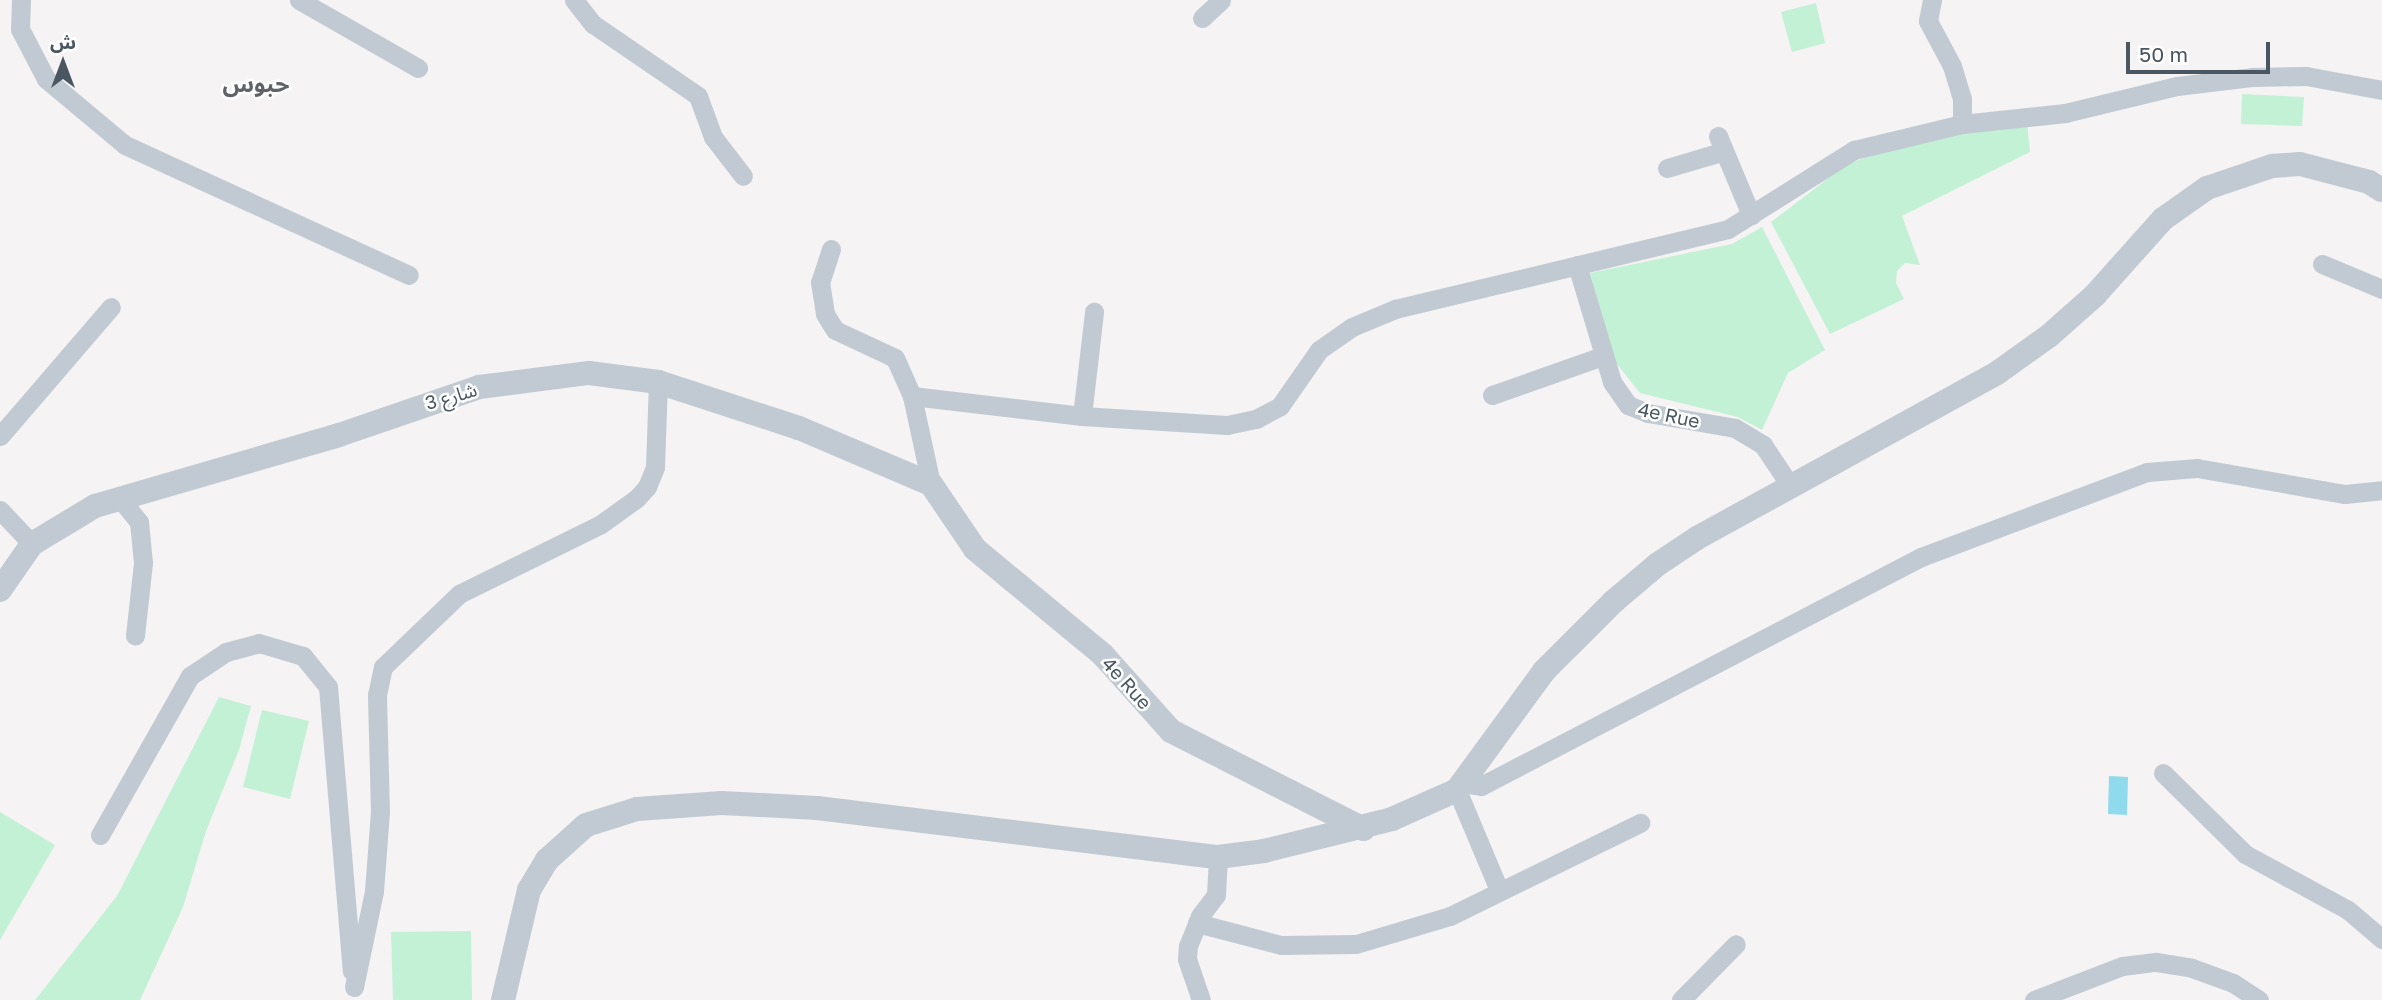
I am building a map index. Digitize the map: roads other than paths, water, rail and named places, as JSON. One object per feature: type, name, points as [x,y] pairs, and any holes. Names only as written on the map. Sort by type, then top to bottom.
[{"type":"street","points":[[21,0],[20,29],[46,79],[125,145],[409,275]]},
{"type":"street","points":[[299,0],[418,68]]},
{"type":"street","points":[[574,0],[593,24],[698,96],[713,137],[743,176]]},
{"type":"street","points":[[1202,18],[1221,0]]},
{"type":"street","points":[[1925,4],[1952,66],[1962,99],[1962,124]]},
{"type":"street","points":[[912,396],[1082,416],[1227,425],[1256,419],[1280,407],[1319,350],[1352,327],[1395,309],[1728,229],[1854,150],[1962,124],[2065,113],[2177,86],[2253,77],[2306,76],[2382,90]]},
{"type":"street","points":[[1667,168],[1720,144],[1751,215]]},
{"type":"street","points":[[1460,786],[1544,671],[1612,602],[1697,538],[1997,373],[2050,335],[2095,295],[2163,219],[2207,188],[2272,166],[2300,164],[2369,182],[2382,190]]},
{"type":"street","points":[[831,249],[820,282],[825,314],[835,330],[895,358],[912,396],[931,484]]},
{"type":"street","points":[[2322,264],[2382,289]]},
{"type":"street","name":"4e Rue","points":[[1577,265],[1612,382],[1629,405],[1648,414],[1735,428],[1763,445],[1791,488]]},
{"type":"street","points":[[0,436],[111,307]]},
{"type":"street","points":[[1082,416],[1094,312]]},
{"type":"street","points":[[1492,395],[1603,356]]},
{"type":"street","name":"شارع 3","points":[[0,590],[32,544],[95,506],[122,501],[479,387],[589,373],[658,382],[799,428],[931,484]]},
{"type":"street","points":[[354,993],[374,891],[380,812],[377,695],[383,667],[459,594],[601,524],[648,487],[655,467],[658,382]]},
{"type":"street","points":[[503,1000],[529,890],[547,860],[586,825],[637,809],[722,803],[817,808],[1217,857],[1363,829],[1460,786],[1481,786],[1921,557],[2147,472],[2197,468],[2345,494],[2382,490]]},
{"type":"street","name":"4e Rue","points":[[931,484],[975,549],[1103,655],[1171,731],[1363,829]]},
{"type":"street","points":[[122,501],[139,522],[143,564],[135,636]]},
{"type":"street","points":[[0,510],[32,544]]},
{"type":"street","points":[[100,835],[190,676],[226,652],[259,643],[303,656],[328,687],[354,993]]},
{"type":"street","points":[[2163,773],[2245,854],[2348,910],[2382,939]]},
{"type":"street","points":[[1460,786],[1499,890]]},
{"type":"street","points":[[1197,923],[1281,945],[1356,944],[1450,916],[1640,822]]},
{"type":"street","points":[[1201,1000],[1187,959],[1197,923],[1216,895],[1217,857]]},
{"type":"street","points":[[1681,1000],[1737,944]]},
{"type":"street","points":[[2034,1000],[2122,967],[2156,962],[2202,971],[2233,983],[2259,1000]]},
{"type":"water","points":[[2109,776],[2128,777],[2127,815],[2108,814]]},
{"type":"district","name":"حبوس","points":[[256,83]]}]
